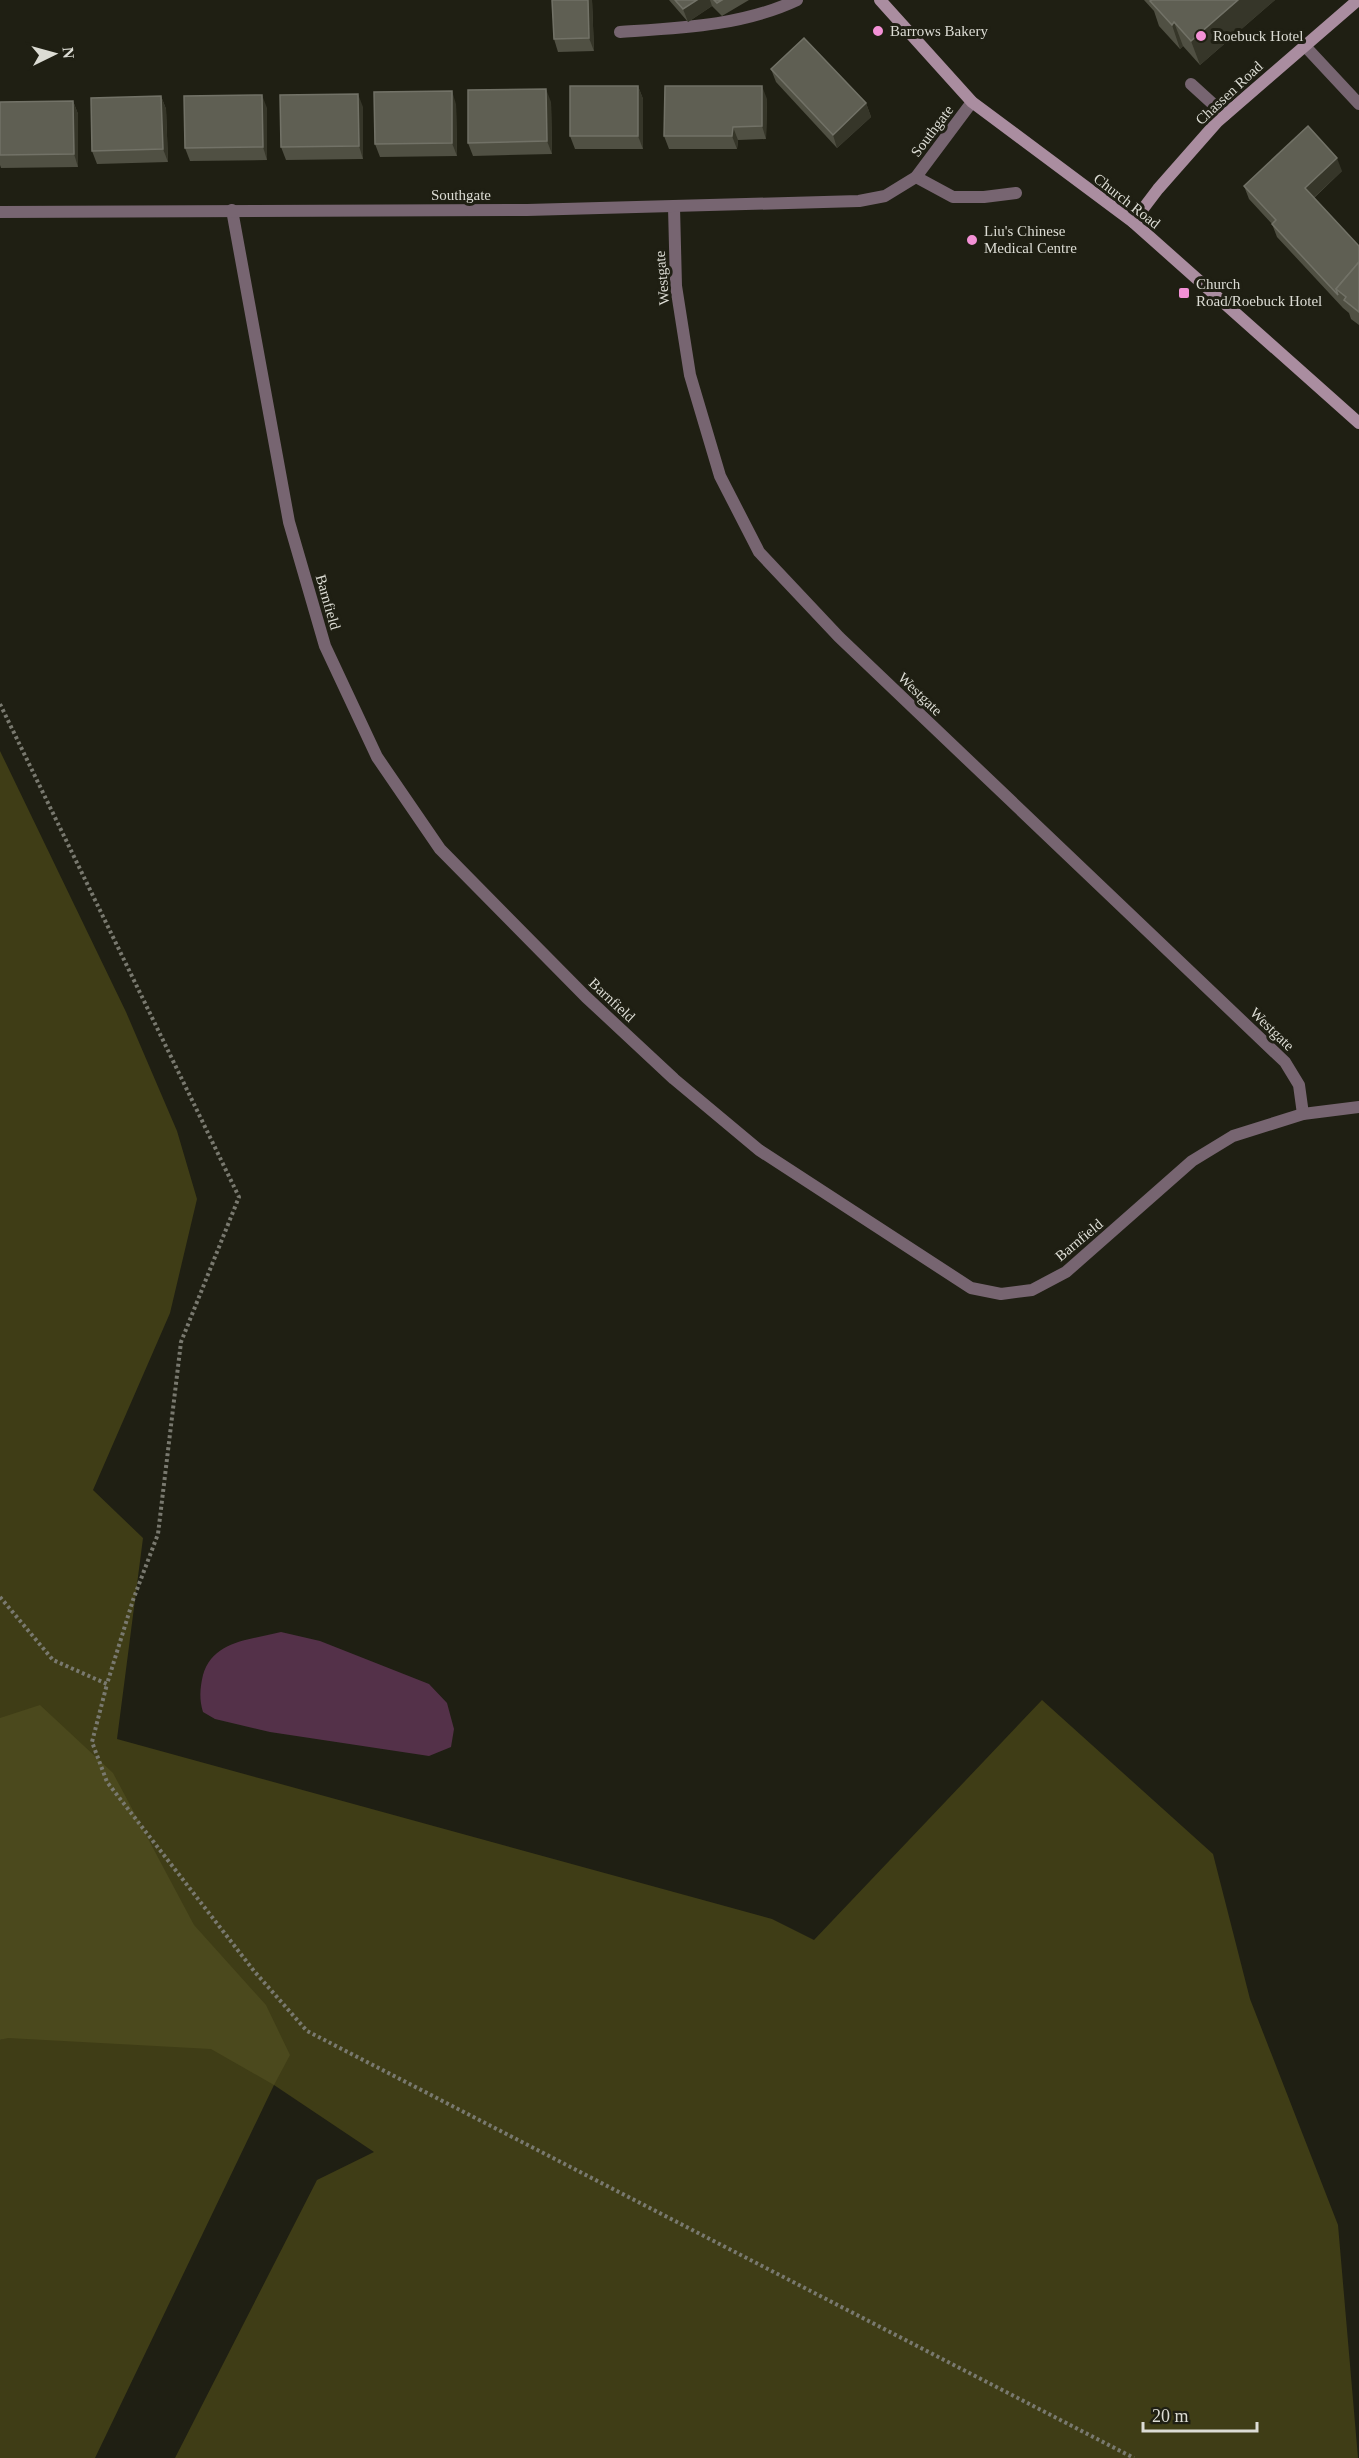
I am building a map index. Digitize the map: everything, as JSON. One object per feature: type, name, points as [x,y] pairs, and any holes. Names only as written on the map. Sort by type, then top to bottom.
[{"type":"main road","name":"Church Road","points":[[880,0],[972,102],[1133,222],[1359,423]]},
{"type":"main road","name":"Chassen Road","points":[[1133,222],[1178,164],[1225,115],[1358,0]]},
{"type":"street","points":[[620,32],[712,25],[775,11],[797,0]]},
{"type":"street","points":[[1304,45],[1359,104]]},
{"type":"street","points":[[1191,84],[1225,115]]},
{"type":"street","name":"Southgate","points":[[0,212],[674,207],[859,201],[885,196],[916,177],[972,102]]},
{"type":"street","name":"Southgate","points":[[916,177],[953,197],[984,197],[1016,192]]},
{"type":"street","name":"Westgate","points":[[674,207],[676,286],[690,375],[720,476],[759,552],[839,637],[1285,1062],[1299,1085],[1303,1114]]},
{"type":"street","name":"Barnfield","points":[[232,210],[289,522],[325,646],[377,757],[440,849],[586,997],[759,1150],[971,1288],[1000,1294],[1032,1290],[1066,1272],[1192,1161],[1233,1136],[1303,1114],[1359,1107]]},
{"type":"path","points":[[0,704],[239,1197],[180,1341],[158,1534],[133,1600],[92,1742],[107,1782],[254,1971],[307,2031],[1134,2458]]},
{"type":"path","points":[[0,1598],[53,1660],[107,1684]]},
{"type":"shaded area","points":[[0,751],[126,1012],[177,1131],[197,1199],[170,1313],[93,1490],[143,1538],[117,1739],[772,1919],[814,1940],[1042,1700],[1213,1854],[1250,1999],[1338,2225],[1358,2458],[175,2458],[317,2180],[374,2152],[274,2085],[95,2458],[0,2458],[0,2040],[8,2037],[0,2027]]},
{"type":"shaded area","points":[[281,1632],[320,1641],[429,1684],[447,1703],[454,1729],[451,1747],[429,1756],[270,1732],[215,1719],[203,1712],[200,1698],[203,1675],[208,1663],[215,1655],[234,1643]]},
{"type":"shaded area","points":[[40,1705],[113,1773],[194,1925],[266,2005],[290,2055],[274,2085],[211,2049],[8,2038],[0,2040],[0,1718]]},
{"type":"building","points":[[552,0],[588,0],[589,38],[554,39]]},
{"type":"building","points":[[675,0],[697,0],[683,9]]},
{"type":"building","points":[[1238,0],[1191,41],[1174,22],[1172,25],[1150,1]]},
{"type":"building","points":[[804,38],[866,103],[833,135],[771,69]]},
{"type":"building","points":[[570,86],[638,86],[638,136],[570,136]]},
{"type":"building","points":[[665,86],[762,86],[762,126],[733,127],[732,136],[664,136]]},
{"type":"building","points":[[546,89],[547,141],[468,143],[468,90]]},
{"type":"building","points":[[452,91],[452,143],[375,144],[374,92]]},
{"type":"building","points":[[358,94],[359,146],[281,147],[280,95]]},
{"type":"building","points":[[262,95],[263,147],[185,148],[184,96]]},
{"type":"building","points":[[161,96],[163,149],[92,151],[91,98]]},
{"type":"building","points":[[73,101],[74,154],[0,155],[0,102]]},
{"type":"building","points":[[1308,126],[1337,158],[1305,188],[1359,246],[1359,262],[1336,289],[1338,295],[1272,224],[1276,220],[1244,186]]},
{"type":"building","points":[[1359,262],[1359,312],[1344,300],[1346,297],[1336,289]]},
{"type":"place","name":"Barrows Bakery","points":[[878,31]]},
{"type":"place","name":"Roebuck Hotel","points":[[1201,36]]},
{"type":"place","name":"Liu's Chinese Medical Centre","points":[[972,240]]},
{"type":"place","name":"Church Road/Roebuck Hotel","points":[[1184,293]]}]
